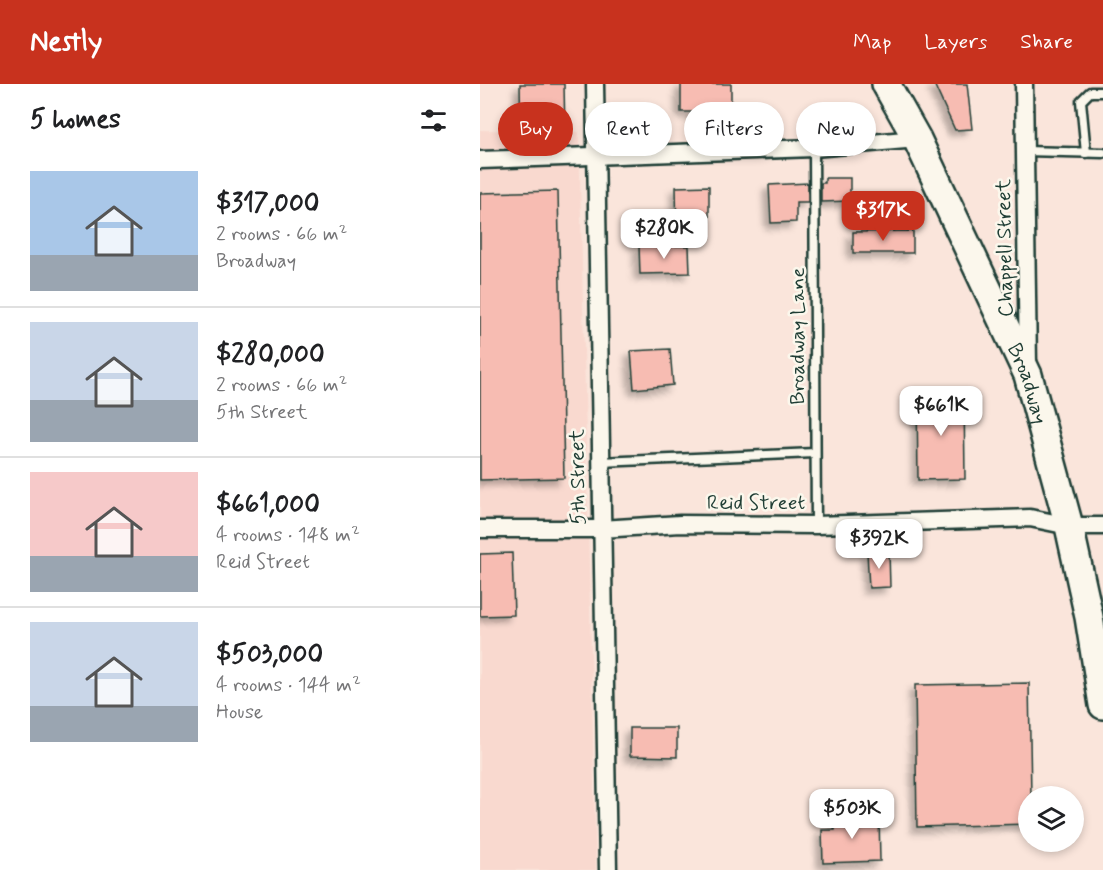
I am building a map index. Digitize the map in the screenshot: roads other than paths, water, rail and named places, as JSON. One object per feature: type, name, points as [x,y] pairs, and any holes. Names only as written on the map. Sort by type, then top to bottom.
[{"type":"main road","name":"Broadway","points":[[886,84],[916,139],[1028,375],[1069,526],[1089,617],[1103,705]]},
{"type":"street","name":"5th Street","points":[[595,84],[595,102]]},
{"type":"street","name":"Chappell Street","points":[[1024,84],[1028,375]]},
{"type":"street","points":[[876,143],[916,139]]},
{"type":"street","points":[[672,152],[796,148]]},
{"type":"street","points":[[480,160],[585,154]]},
{"type":"street","name":"5th Street","points":[[594,156],[608,870]]},
{"type":"street","name":"Reid Street","points":[[480,529],[601,529],[680,524],[816,525],[1030,518],[1069,526],[1103,526]]},
{"type":"lane","points":[[1086,153],[1081,101],[1090,92],[1103,92]]},
{"type":"lane","points":[[1025,151],[1103,153]]},
{"type":"lane","name":"Broadway Lane","points":[[814,156],[816,525]]},
{"type":"lane","points":[[600,462],[816,453]]}]
